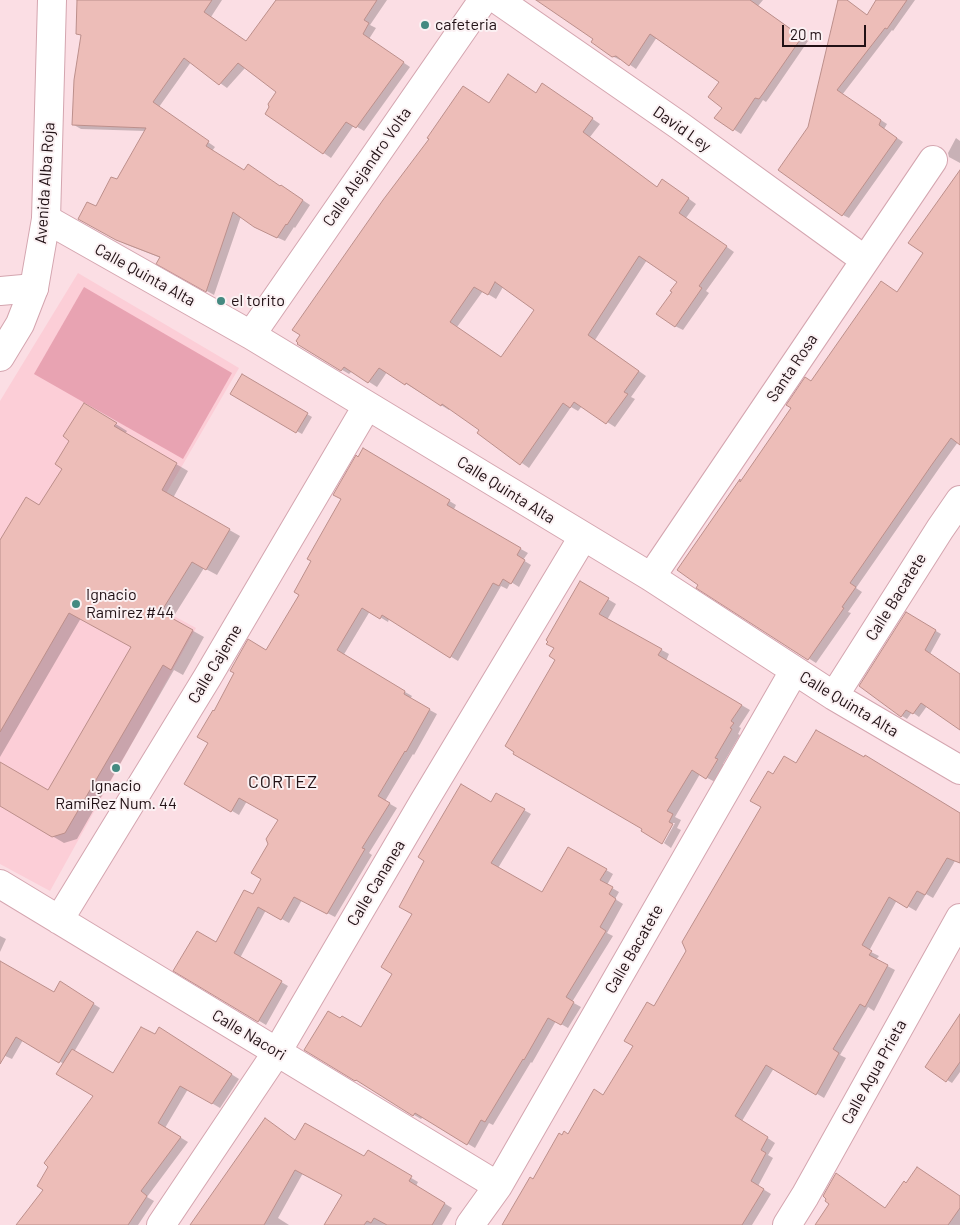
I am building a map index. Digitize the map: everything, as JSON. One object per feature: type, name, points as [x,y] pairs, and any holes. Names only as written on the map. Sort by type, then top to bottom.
[{"type":"street","name":"Avenida Alba Roja","points":[[0,357],[20,324],[34,288],[46,219],[52,0]]},
{"type":"street","name":"Calle Alejandro Volta","points":[[251,335],[483,0]]},
{"type":"street","name":"David Ley","points":[[498,0],[688,132],[865,260]]},
{"type":"street","name":"Santa Rosa","points":[[651,577],[933,160]]},
{"type":"street","name":"Calle Quinta Alta","points":[[46,219],[251,335],[651,577],[834,696],[960,770]]},
{"type":"street","points":[[0,291],[34,288]]},
{"type":"street","name":"Calle Cajeme","points":[[59,920],[207,678],[367,406]]},
{"type":"street","name":"Calle Bacatete","points":[[834,696],[960,500]]},
{"type":"street","name":"Calle Cananea","points":[[161,1225],[277,1052],[423,803],[583,537]]},
{"type":"street","name":"Calle Bacatete","points":[[470,1225],[498,1186],[794,671]]},
{"type":"street","name":"Calle Nacori","points":[[0,884],[498,1186]]},
{"type":"street","name":"Calle Agua Prieta","points":[[787,1225],[960,918]]},
{"type":"shaded area","name":"Ignacio Ramirez #44","points":[[78,273],[239,368],[164,497],[108,580],[196,628],[50,891],[0,864],[0,401]]},
{"type":"shaded area","points":[[84,287],[232,373],[183,459],[34,374]]},
{"type":"building","points":[[77,0],[212,0],[204,12],[246,41],[276,0],[377,0],[364,20],[369,23],[363,34],[404,62],[356,128],[346,122],[323,154],[265,114],[269,107],[268,104],[276,92],[238,63],[219,85],[184,58],[153,102],[209,141],[206,146],[244,170],[248,164],[303,200],[277,238],[254,227],[233,212],[206,292],[156,264],[160,257],[116,240],[78,219],[87,202],[96,206],[111,177],[117,179],[146,128],[72,125],[74,80],[81,35],[76,34]]},
{"type":"building","points":[[536,0],[750,0],[802,37],[762,95],[759,99],[755,98],[733,131],[714,118],[722,108],[708,97],[719,82],[650,34],[629,66],[616,56],[612,57],[591,42],[593,39]]},
{"type":"building","points":[[838,0],[847,0],[867,15],[876,0],[907,0],[887,29],[885,28],[837,90],[881,120],[879,125],[897,138],[842,216],[778,170],[808,127]]},
{"type":"building","points":[[508,74],[536,93],[542,83],[593,118],[583,132],[657,187],[662,179],[689,198],[679,213],[727,246],[699,286],[702,288],[675,327],[656,314],[677,282],[639,256],[588,335],[639,371],[624,392],[628,394],[606,424],[574,402],[570,408],[563,403],[520,465],[477,433],[479,430],[442,404],[441,406],[379,368],[368,383],[344,367],[341,371],[297,344],[296,341],[300,335],[292,330],[383,200],[429,139],[427,138],[463,86],[489,103]],"holes":[[[495,282],[534,310],[501,357],[450,322],[474,287],[488,295]]]},
{"type":"building","points":[[960,170],[960,445],[951,438],[933,463],[850,583],[856,587],[842,607],[844,608],[808,660],[696,588],[698,585],[677,570],[791,408],[786,405],[805,377],[811,381],[881,281],[897,292],[923,253],[908,243]]},
{"type":"building","points":[[242,374],[308,413],[296,433],[230,394]]},
{"type":"building","points":[[84,403],[117,423],[114,426],[177,463],[162,490],[230,529],[206,570],[192,562],[161,612],[193,630],[171,670],[163,665],[65,833],[52,837],[0,806],[0,762],[48,790],[131,647],[69,613],[0,732],[0,540],[26,497],[39,505],[62,469],[55,464],[69,441],[63,436]]},
{"type":"building","points":[[363,448],[450,500],[447,505],[521,548],[517,555],[525,560],[511,584],[503,579],[499,586],[493,583],[450,658],[382,615],[380,619],[362,608],[337,650],[405,691],[404,694],[430,709],[378,796],[390,803],[362,848],[365,849],[327,914],[294,897],[281,920],[258,907],[234,953],[282,981],[258,1022],[173,971],[197,931],[216,942],[244,890],[253,894],[261,879],[251,873],[268,844],[266,839],[278,820],[239,798],[231,812],[184,784],[208,743],[197,737],[214,711],[234,673],[230,671],[248,639],[266,650],[299,595],[294,592],[311,561],[307,559],[341,499],[333,495],[356,455],[358,457]]},
{"type":"building","points":[[580,581],[609,598],[599,614],[662,649],[658,655],[742,705],[731,721],[734,723],[730,728],[732,729],[715,758],[718,759],[706,779],[692,770],[667,811],[673,814],[669,822],[673,824],[662,844],[641,831],[642,829],[513,754],[514,752],[505,746],[555,660],[549,656],[554,648],[546,644],[548,642],[546,640]]},
{"type":"building","points":[[906,612],[936,630],[925,650],[960,674],[960,730],[921,703],[913,714],[906,710],[901,717],[859,686]]},
{"type":"building","points":[[816,730],[864,757],[865,755],[960,813],[960,863],[947,858],[925,895],[917,891],[907,908],[889,897],[862,945],[872,951],[869,955],[888,965],[865,1007],[860,1004],[833,1049],[839,1053],[816,1095],[766,1065],[735,1116],[768,1137],[761,1150],[766,1153],[751,1181],[764,1189],[742,1225],[502,1225],[530,1177],[533,1179],[559,1133],[562,1135],[564,1131],[568,1134],[594,1089],[603,1095],[633,1046],[624,1041],[647,1002],[654,1006],[686,951],[682,942],[761,807],[750,801],[768,771],[773,774],[784,756],[796,763]]},
{"type":"building","points":[[461,784],[491,802],[496,793],[525,809],[491,863],[542,892],[568,847],[607,869],[600,880],[613,887],[609,894],[616,899],[600,927],[606,931],[566,997],[574,1002],[561,1025],[548,1018],[485,1122],[481,1120],[467,1145],[415,1113],[413,1116],[304,1050],[328,1011],[340,1018],[342,1016],[361,1027],[392,974],[381,967],[412,914],[399,907],[424,861],[418,857]]},
{"type":"building","points":[[0,961],[54,992],[60,981],[94,1003],[59,1063],[16,1037],[0,1064]]},
{"type":"building","points":[[960,1014],[960,1062],[946,1082],[925,1067]]},
{"type":"building","points":[[141,1027],[155,1034],[159,1027],[232,1074],[212,1104],[180,1086],[158,1123],[181,1137],[141,1191],[147,1196],[128,1225],[16,1225],[43,1190],[37,1186],[48,1167],[44,1163],[93,1096],[56,1074],[72,1049],[113,1073]]},
{"type":"building","points":[[265,1118],[295,1140],[305,1123],[364,1156],[368,1150],[412,1176],[409,1181],[445,1203],[432,1225],[387,1225],[374,1218],[371,1223],[367,1221],[364,1225],[324,1225],[342,1195],[295,1170],[264,1225],[190,1225]]},
{"type":"building","points":[[917,1167],[960,1196],[960,1208],[948,1225],[815,1225],[829,1204],[823,1196],[836,1173],[885,1208],[904,1181],[906,1183]]},
{"type":"place","name":"cafeteria","points":[[425,25]]},
{"type":"place","name":"el torito","points":[[221,301]]},
{"type":"place","name":"Ignacio Ramirez #44","points":[[76,604]]},
{"type":"place","name":"Ignacio RamiRez Num. 44","points":[[116,768]]},
{"type":"district","name":"CORTEZ","points":[[283,782]]}]
